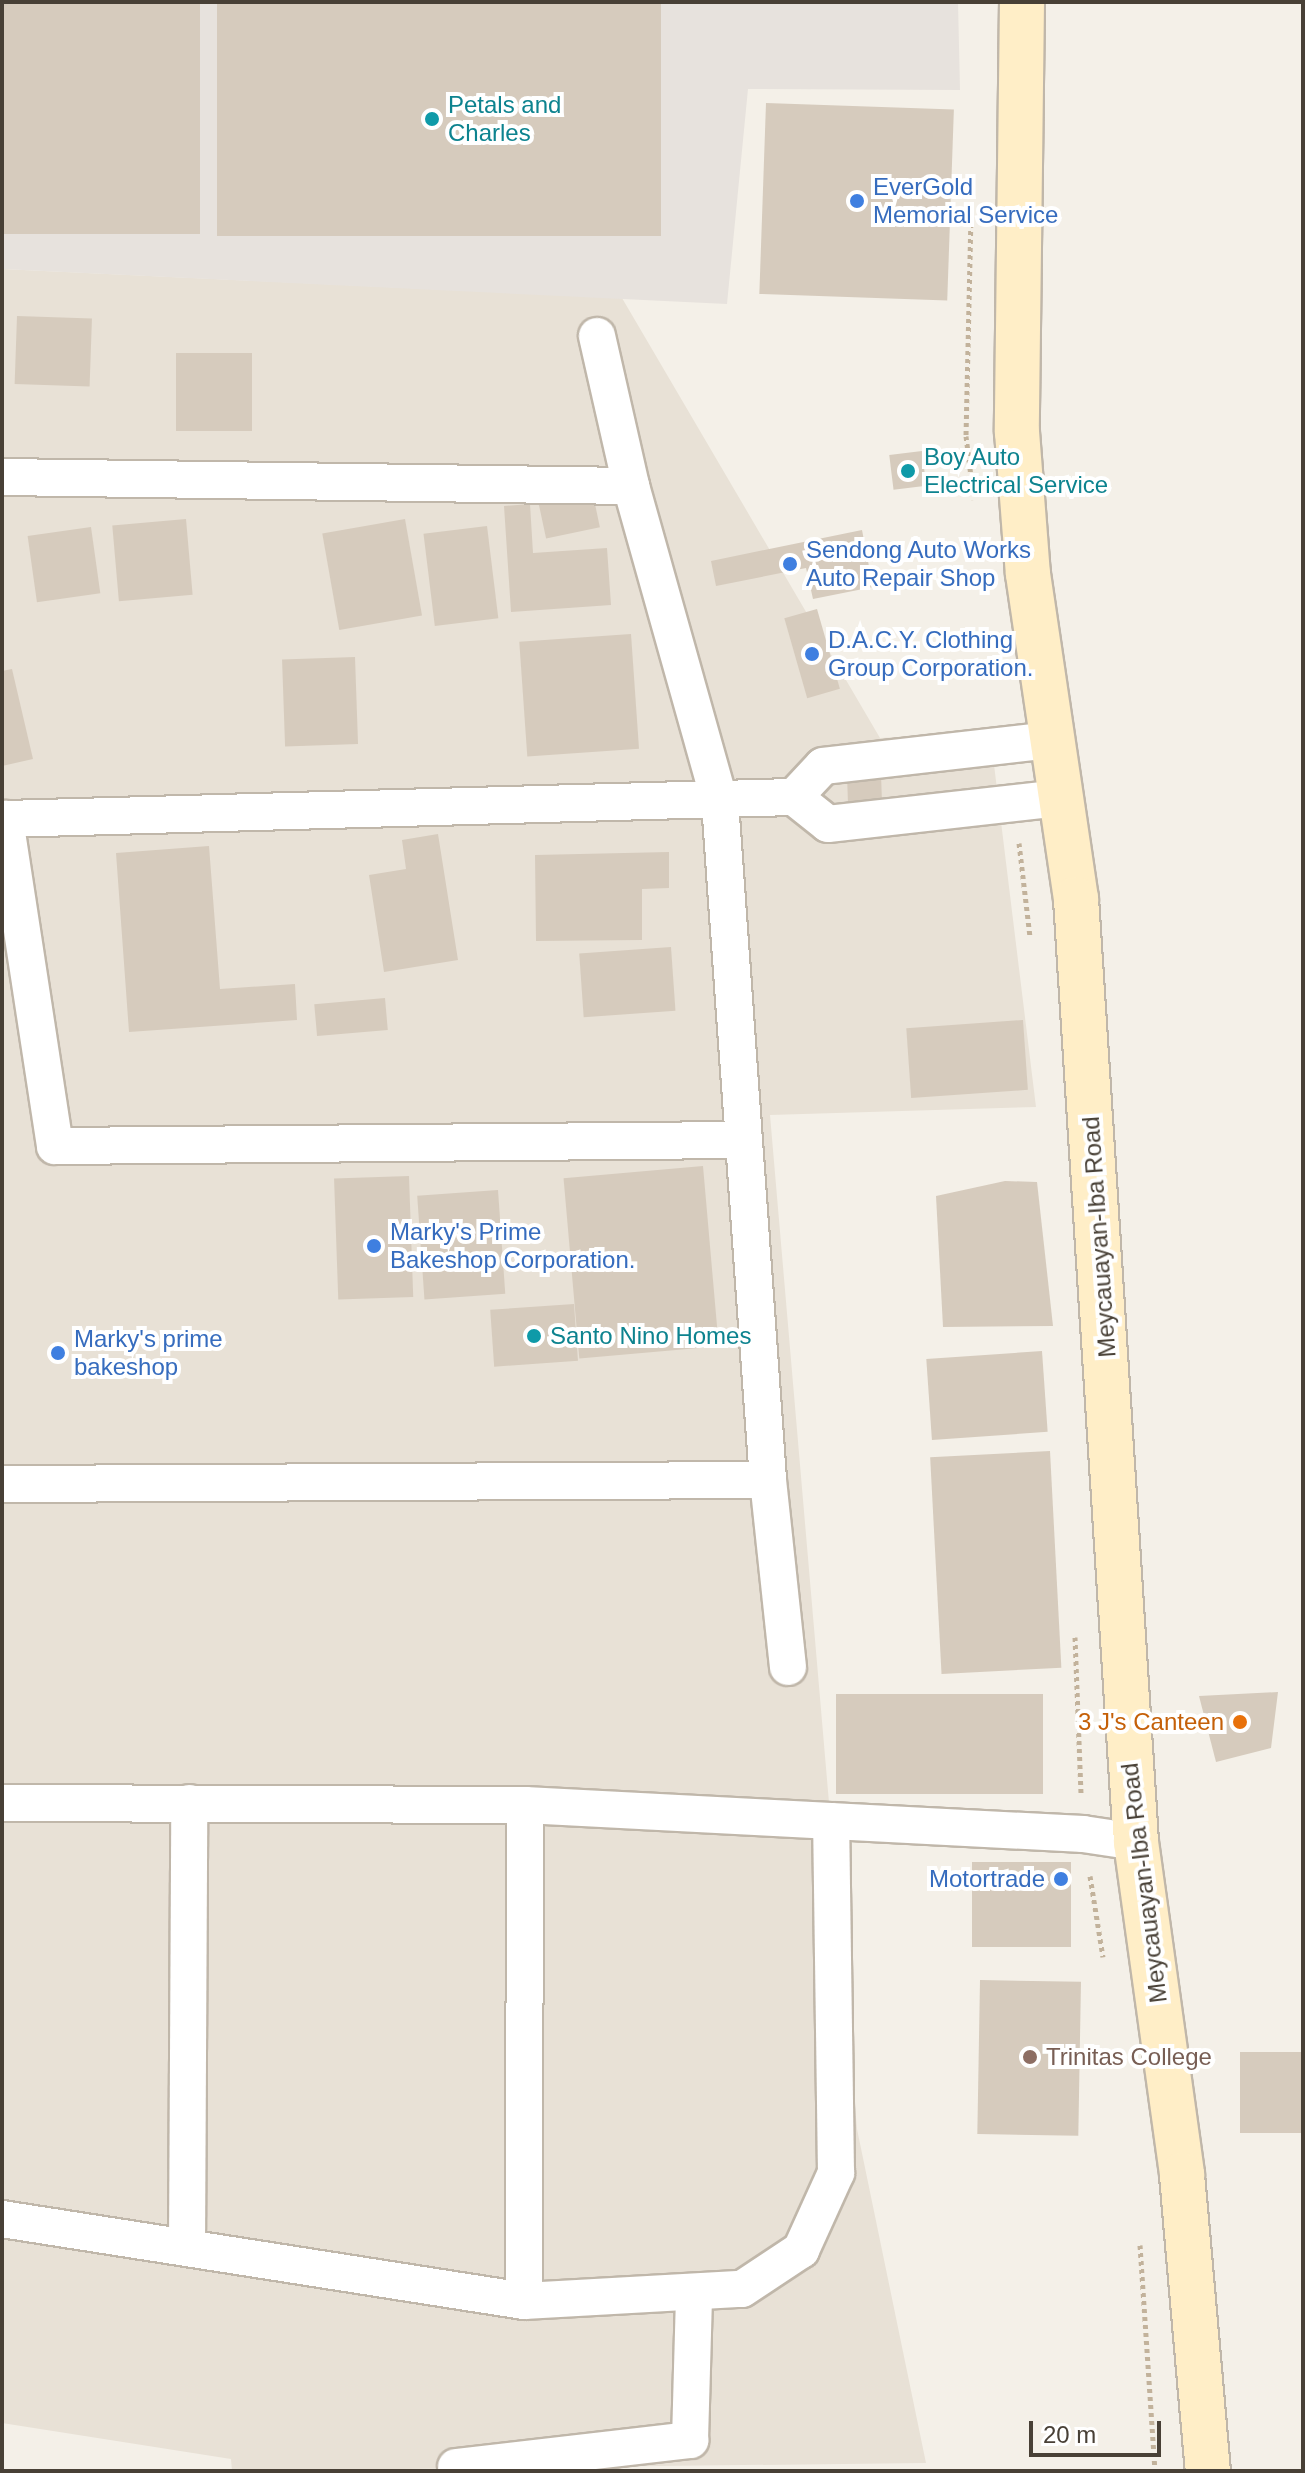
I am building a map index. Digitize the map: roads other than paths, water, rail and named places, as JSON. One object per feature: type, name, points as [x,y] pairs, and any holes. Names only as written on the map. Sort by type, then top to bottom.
[{"type":"main road","name":"Meycauayan-Iba Road","points":[[1022,2],[1017,432],[1028,574],[1050,740],[1076,899],[1136,1842],[1182,2175],[1208,2471]]},
{"type":"street","points":[[597,336],[631,486],[720,802],[741,1140],[768,1480],[788,1667]]},
{"type":"street","points":[[2,477],[631,486]]},
{"type":"street","points":[[794,797],[823,766],[1050,740]]},
{"type":"street","points":[[926,753],[930,812]]},
{"type":"street","points":[[741,1140],[55,1146],[5,819],[720,802],[794,797],[828,824],[1059,798]]},
{"type":"street","points":[[2,1484],[768,1480]]},
{"type":"street","points":[[2,1803],[525,1805],[831,1821],[1136,1842]]},
{"type":"street","points":[[187,2247],[189,1803]]},
{"type":"street","points":[[524,2301],[525,1805]]},
{"type":"street","points":[[2,2219],[524,2301],[742,2289],[801,2250],[836,2173],[831,1821]]},
{"type":"street","points":[[456,2467],[690,2440],[694,2293]]},
{"type":"place","name":"Petals and Charles","points":[[432,119]]},
{"type":"place","name":"EverGold Memorial Service","points":[[857,201]]},
{"type":"place","name":"Boy Auto Electrical Service","points":[[908,471]]},
{"type":"place","name":"Sendong Auto Works Auto Repair Shop","points":[[790,564]]},
{"type":"place","name":"D.A.C.Y. Clothing Group Corporation.","points":[[812,654]]},
{"type":"place","name":"Marky's Prime Bakeshop Corporation.","points":[[374,1246]]},
{"type":"place","name":"Santo Nino Homes","points":[[534,1336]]},
{"type":"place","name":"Marky's prime bakeshop","points":[[58,1353]]},
{"type":"place","name":"3 J's Canteen","points":[[1240,1722]]},
{"type":"place","name":"Motortrade","points":[[1061,1879]]},
{"type":"place","name":"Trinitas College","points":[[1030,2057]]}]
